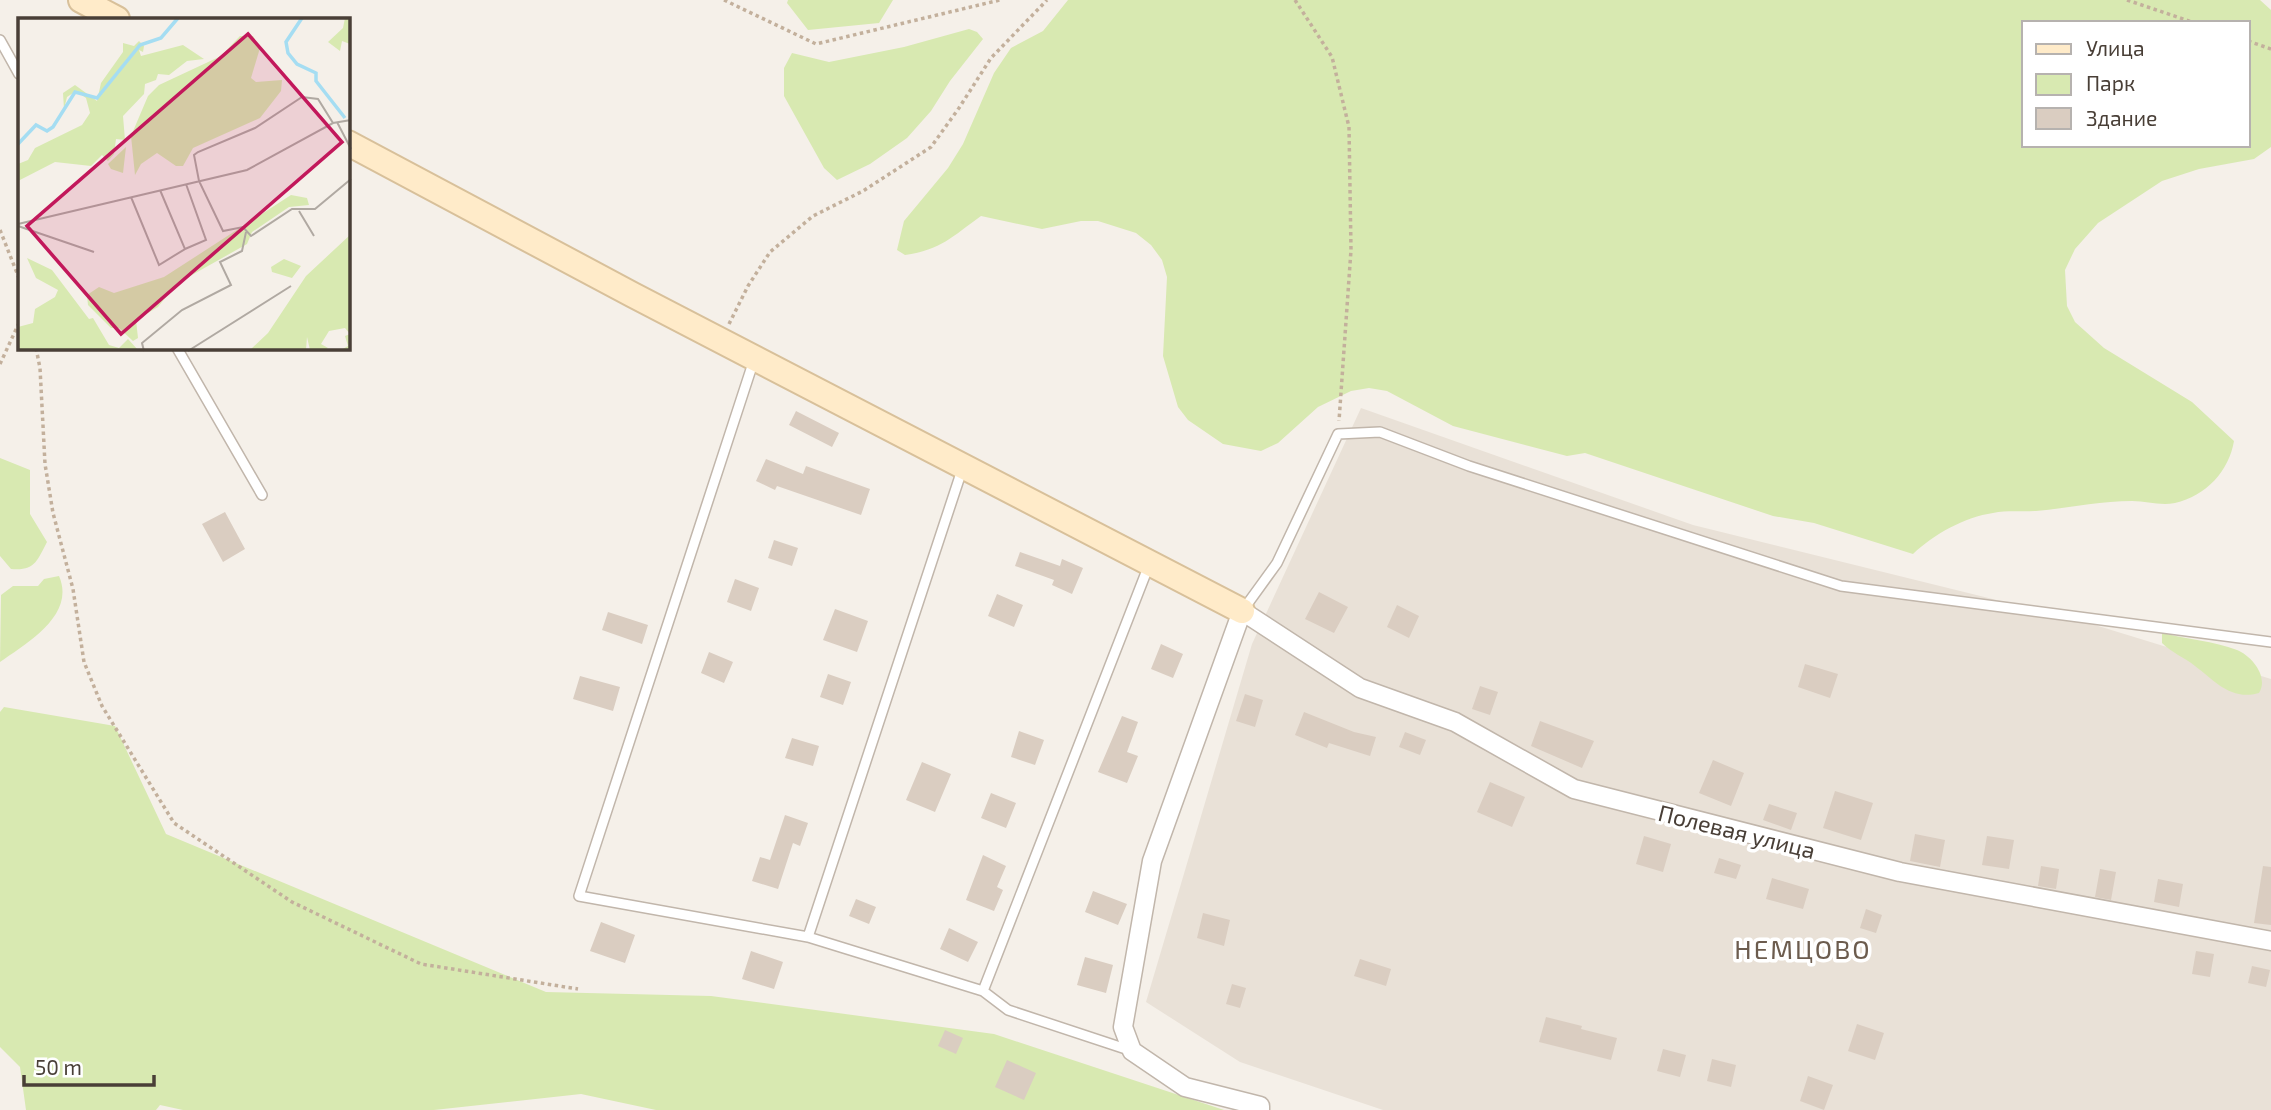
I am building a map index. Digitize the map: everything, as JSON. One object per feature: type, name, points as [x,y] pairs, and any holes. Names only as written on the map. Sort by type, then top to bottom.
[{"type":"street","points":[[81,0],[115,18]]},
{"type":"street","points":[[350,144],[720,341],[1242,611],[1152,861],[1123,1027],[1132,1051],[1185,1087],[1260,1106],[1260,1110]]},
{"type":"street","name":"Полевая улица","points":[[1242,611],[1360,688],[1455,722],[1574,789],[1900,872],[2049,902],[2271,941]]},
{"type":"lane","points":[[0,40],[18,72]]},
{"type":"lane","points":[[178,350],[262,495]]},
{"type":"lane","points":[[755,359],[579,897],[808,937],[983,991],[1008,1010],[1132,1051]]},
{"type":"lane","points":[[1242,611],[1277,563],[1338,434],[1380,432],[1469,466],[1841,586],[2271,642]]},
{"type":"lane","points":[[808,937],[963,467]]},
{"type":"lane","points":[[983,991],[1149,563]]},
{"type":"path","points":[[724,0],[816,44],[1000,0]]},
{"type":"path","points":[[720,341],[769,252],[813,216],[863,191],[931,147],[991,58],[1047,0]]},
{"type":"path","points":[[1295,0],[1332,57],[1349,127],[1351,250],[1338,434]]},
{"type":"path","points":[[2127,0],[2189,21]]},
{"type":"path","points":[[2250,42],[2271,49]]},
{"type":"path","points":[[0,230],[18,275]]},
{"type":"path","points":[[0,364],[18,325]]},
{"type":"path","points":[[36,350],[40,368],[45,464],[53,513],[73,589],[83,662],[102,706],[174,822],[292,902],[421,964],[578,989]]},
{"type":"shaded area","name":"НЕМЦОВО","points":[[1361,408],[1693,525],[2082,621],[2271,679],[2271,1110],[1383,1110],[1240,1062],[1146,1002],[1252,644]]},
{"type":"green space","points":[[788,0],[893,0],[879,23],[808,30],[787,3]]},
{"type":"green space","points":[[1068,0],[2260,0],[2271,10],[2271,147],[2254,159],[2199,169],[2162,181],[2098,223],[2075,249],[2065,270],[2067,306],[2075,322],[2104,348],[2192,402],[2234,441],[2231,452],[2214,481],[2186,500],[2169,504],[2108,502],[1982,515],[1950,528],[1913,554],[1814,523],[1773,516],[1585,453],[1567,456],[1453,426],[1387,391],[1369,388],[1351,391],[1318,407],[1278,443],[1261,451],[1223,444],[1188,420],[1178,407],[1163,356],[1167,277],[1162,260],[1151,245],[1136,233],[1098,221],[1081,221],[1042,229],[981,216],[946,241],[928,250],[905,255],[897,250],[904,221],[948,168],[963,144],[994,73],[1011,48],[1043,31]]},
{"type":"green space","points":[[969,29],[977,32],[983,39],[950,81],[931,111],[907,138],[870,164],[837,180],[824,168],[784,96],[784,68],[792,53],[829,62],[904,47]]},
{"type":"green space","points":[[0,458],[30,470],[30,514],[47,542],[38,559],[25,568],[11,569],[0,556]]},
{"type":"green space","points":[[59,576],[61,603],[55,615],[35,637],[0,662],[1,595],[13,586],[38,586],[44,579]]},
{"type":"green space","points":[[2162,633],[2219,644],[2243,653],[2253,662],[2260,674],[2262,687],[2259,693],[2240,694],[2224,688],[2162,643]]},
{"type":"green space","points":[[4,707],[115,726],[166,834],[546,992],[711,996],[994,1034],[1224,1110],[656,1110],[581,1094],[434,1110],[183,1110],[160,1105],[156,1110],[26,1110],[20,1067],[0,1047],[0,712]]},
{"type":"building","points":[[796,411],[839,433],[832,447],[789,425]]},
{"type":"building","points":[[766,459],[803,474],[806,466],[870,489],[861,515],[777,486],[775,490],[756,481]]},
{"type":"building","points":[[225,512],[245,549],[223,562],[202,524]]},
{"type":"building","points":[[774,540],[798,548],[792,566],[768,558]]},
{"type":"building","points":[[1020,552],[1060,566],[1062,559],[1083,568],[1072,594],[1052,585],[1054,580],[1015,566]]},
{"type":"building","points":[[735,579],[759,588],[751,611],[727,602]]},
{"type":"building","points":[[1319,592],[1348,607],[1334,633],[1305,619]]},
{"type":"building","points":[[997,594],[1023,605],[1014,627],[988,616]]},
{"type":"building","points":[[1397,605],[1419,616],[1409,638],[1387,627]]},
{"type":"building","points":[[835,609],[868,621],[857,652],[823,640]]},
{"type":"building","points":[[608,612],[648,625],[642,644],[602,630]]},
{"type":"building","points":[[1161,644],[1183,654],[1173,678],[1151,669]]},
{"type":"building","points":[[709,652],[733,662],[724,683],[701,673]]},
{"type":"building","points":[[1805,664],[1838,674],[1830,698],[1798,687]]},
{"type":"building","points":[[828,674],[851,682],[843,705],[820,697]]},
{"type":"building","points":[[580,676],[620,687],[613,711],[573,699]]},
{"type":"building","points":[[1480,686],[1498,692],[1490,715],[1472,709]]},
{"type":"building","points":[[1245,694],[1263,700],[1255,727],[1236,721]]},
{"type":"building","points":[[1304,712],[1354,732],[1376,737],[1370,756],[1329,743],[1327,748],[1295,735]]},
{"type":"building","points":[[1122,716],[1138,722],[1127,752],[1138,756],[1127,783],[1098,772]]},
{"type":"building","points":[[1540,721],[1594,741],[1582,768],[1531,746]]},
{"type":"building","points":[[1019,731],[1044,740],[1035,765],[1011,757]]},
{"type":"building","points":[[1405,732],[1426,740],[1420,755],[1399,747]]},
{"type":"building","points":[[792,738],[819,746],[813,766],[785,758]]},
{"type":"building","points":[[1713,760],[1744,773],[1731,806],[1699,793]]},
{"type":"building","points":[[922,762],[951,774],[935,812],[906,800]]},
{"type":"building","points":[[1490,782],[1525,797],[1512,827],[1477,812]]},
{"type":"building","points":[[1835,791],[1873,803],[1861,840],[1823,828]]},
{"type":"building","points":[[991,793],[1016,803],[1006,828],[981,818]]},
{"type":"building","points":[[1769,804],[1797,813],[1791,830],[1763,820]]},
{"type":"building","points":[[785,815],[808,823],[800,846],[793,843],[778,889],[752,881],[760,857],[770,860]]},
{"type":"building","points":[[1915,834],[1945,840],[1940,867],[1910,861]]},
{"type":"building","points":[[1644,836],[1671,844],[1663,872],[1636,864]]},
{"type":"building","points":[[1987,836],[2014,840],[2009,869],[1982,865]]},
{"type":"building","points":[[983,855],[1006,866],[997,887],[1003,890],[994,911],[966,900]]},
{"type":"building","points":[[1719,858],[1741,865],[1736,879],[1714,873]]},
{"type":"building","points":[[2041,866],[2059,869],[2056,889],[2038,886]]},
{"type":"building","points":[[2263,866],[2271,867],[2271,925],[2254,923]]},
{"type":"building","points":[[2100,869],[2116,872],[2111,900],[2095,897]]},
{"type":"building","points":[[1772,878],[1809,889],[1803,909],[1766,899]]},
{"type":"building","points":[[2158,879],[2183,884],[2179,907],[2154,902]]},
{"type":"building","points":[[1093,891],[1127,904],[1118,925],[1085,912]]},
{"type":"building","points":[[856,899],[876,907],[869,924],[849,916]]},
{"type":"building","points":[[1866,909],[1882,915],[1876,933],[1860,928]]},
{"type":"building","points":[[1203,913],[1230,920],[1224,946],[1197,938]]},
{"type":"building","points":[[601,922],[635,935],[625,963],[590,951]]},
{"type":"building","points":[[949,928],[978,942],[968,962],[940,949]]},
{"type":"building","points":[[751,951],[783,962],[774,989],[742,979]]},
{"type":"building","points":[[2196,951],[2214,954],[2210,977],[2192,974]]},
{"type":"building","points":[[1085,957],[1113,965],[1106,993],[1077,985]]},
{"type":"building","points":[[1360,959],[1391,969],[1386,986],[1354,976]]},
{"type":"building","points":[[2252,966],[2270,970],[2266,987],[2248,983]]},
{"type":"building","points":[[1232,984],[1246,988],[1240,1008],[1226,1004]]},
{"type":"building","points":[[1546,1017],[1617,1038],[1611,1060],[1539,1042]]},
{"type":"building","points":[[1857,1024],[1884,1033],[1875,1060],[1848,1051]]},
{"type":"building","points":[[945,1030],[963,1038],[956,1054],[938,1046]]},
{"type":"building","points":[[1663,1049],[1686,1055],[1680,1077],[1657,1071]]},
{"type":"building","points":[[1712,1059],[1736,1065],[1731,1087],[1707,1081]]},
{"type":"building","points":[[1007,1060],[1036,1073],[1024,1100],[995,1087]]},
{"type":"building","points":[[1808,1076],[1833,1085],[1824,1110],[1800,1101]]},
{"type":"district","name":"НЕМЦОВО","points":[[1803,948]]}]
